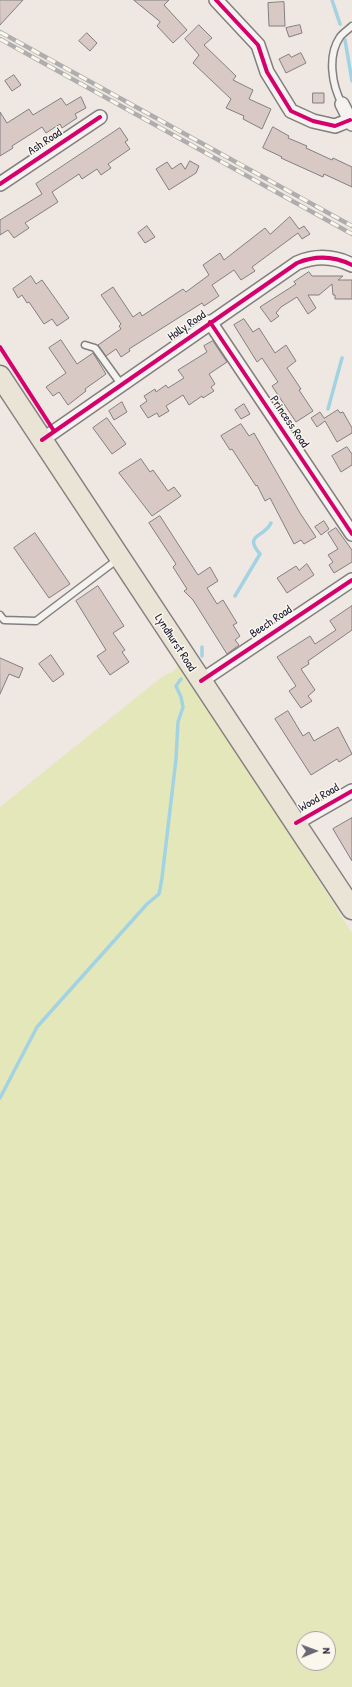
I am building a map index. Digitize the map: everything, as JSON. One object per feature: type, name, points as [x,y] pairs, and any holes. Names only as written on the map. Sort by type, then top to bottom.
[{"type":"main road","name":"Lyndhurst Road","points":[[0,376],[352,909]]},
{"type":"street","points":[[216,0],[258,45],[267,72],[291,111],[313,121],[335,126],[351,122],[342,104]]},
{"type":"street","name":"Ash Road","points":[[0,184],[100,117]]},
{"type":"street","name":"Holly Road","points":[[42,440],[297,263],[308,259],[324,257],[343,260],[352,265]]},
{"type":"street","name":"Princess Road","points":[[210,322],[352,534]]},
{"type":"street","name":"Beech Road","points":[[200,681],[352,580]]},
{"type":"street","name":"Wood Road","points":[[296,823],[352,791]]},
{"type":"lane","points":[[342,104],[335,91],[333,55],[340,37],[352,26]]},
{"type":"lane","points":[[85,345],[95,348],[121,384]]},
{"type":"lane","points":[[0,615],[4,620],[36,621],[120,558]]},
{"type":"green space","points":[[181,663],[352,933],[352,1687],[0,1687],[0,807],[163,676],[172,672]]},
{"type":"building","points":[[0,0],[23,0],[0,25]]},
{"type":"building","points":[[134,0],[169,0],[164,5],[187,30],[173,43],[157,26],[160,22]]},
{"type":"building","points":[[284,2],[285,26],[269,26],[268,3]]},
{"type":"building","points":[[199,25],[212,38],[204,45],[236,76],[233,80],[253,90],[249,99],[271,109],[262,129],[243,119],[244,116],[226,108],[231,99],[193,63],[199,55],[185,39]]},
{"type":"building","points":[[300,25],[302,33],[289,37],[286,28]]},
{"type":"building","points":[[87,33],[97,43],[90,51],[79,41]]},
{"type":"building","points":[[301,53],[306,63],[286,73],[279,59],[289,54],[291,57]]},
{"type":"building","points":[[14,75],[21,85],[12,91],[5,81]]},
{"type":"building","points":[[313,93],[324,93],[324,103],[313,103]]},
{"type":"building","points":[[81,97],[86,108],[75,114],[77,118],[62,128],[60,124],[46,133],[42,127],[12,146],[13,148],[0,156],[0,112],[7,123],[29,109],[33,115],[61,98],[66,105]]},
{"type":"building","points":[[273,127],[289,136],[288,138],[307,146],[306,148],[352,167],[352,187],[324,174],[323,177],[263,148]]},
{"type":"building","points":[[120,128],[128,140],[125,142],[130,149],[108,164],[111,168],[101,175],[97,169],[82,179],[79,174],[52,192],[58,202],[25,223],[29,228],[14,238],[8,230],[0,235],[0,220],[42,194],[36,184]]},
{"type":"building","points":[[190,161],[199,166],[196,173],[169,190],[156,169],[167,162],[172,169],[181,163],[185,169]]},
{"type":"building","points":[[290,217],[299,229],[304,226],[310,234],[302,239],[298,233],[252,267],[255,271],[241,280],[234,270],[212,285],[219,296],[204,306],[202,303],[129,349],[130,351],[121,357],[116,349],[106,356],[98,345],[121,329],[119,326],[121,324],[101,295],[113,287],[133,317],[140,312],[142,316],[183,289],[186,292],[209,275],[203,265],[220,253],[224,260],[265,228],[270,234]]},
{"type":"building","points":[[147,226],[155,237],[145,243],[138,233]]},
{"type":"building","points":[[309,272],[312,276],[343,276],[338,280],[352,280],[352,299],[335,299],[332,284],[319,295],[308,295],[316,308],[308,314],[297,297],[281,307],[276,313],[279,316],[271,322],[260,307],[296,284],[294,282]]},
{"type":"building","points":[[31,276],[36,284],[42,280],[69,318],[57,326],[52,319],[44,324],[29,302],[27,303],[22,295],[18,298],[13,289]]},
{"type":"building","points":[[244,319],[253,332],[259,328],[275,353],[286,345],[296,361],[287,368],[313,411],[296,422],[272,386],[278,382],[262,358],[257,362],[234,325]]},
{"type":"building","points":[[61,340],[77,364],[93,353],[106,374],[85,389],[86,391],[68,405],[59,392],[53,396],[46,387],[66,373],[49,348]]},
{"type":"building","points":[[213,341],[227,362],[209,374],[215,384],[211,387],[214,391],[203,398],[202,396],[189,405],[183,395],[166,406],[169,411],[159,417],[157,413],[148,418],[140,406],[147,401],[144,396],[155,389],[156,392],[166,385],[168,388],[184,378],[178,370],[207,352],[204,346]]},
{"type":"building","points":[[122,402],[127,412],[114,420],[109,411]]},
{"type":"building","points":[[244,404],[250,414],[241,419],[235,410]]},
{"type":"building","points":[[338,410],[340,413],[343,412],[352,428],[352,433],[337,442],[325,421],[317,427],[311,418],[320,412],[324,418]]},
{"type":"building","points":[[107,418],[126,444],[112,454],[93,428]]},
{"type":"building","points":[[241,424],[249,436],[254,433],[300,513],[316,537],[304,544],[301,540],[294,544],[270,498],[265,501],[257,485],[256,486],[232,449],[230,450],[221,436]]},
{"type":"building","points":[[347,447],[352,454],[352,465],[341,472],[332,456]]},
{"type":"building","points":[[141,459],[150,472],[153,470],[168,491],[174,487],[181,496],[152,516],[119,473]]},
{"type":"building","points":[[160,516],[198,575],[210,567],[218,581],[207,588],[217,604],[223,600],[237,623],[233,625],[240,636],[235,640],[239,645],[227,654],[193,600],[184,591],[187,589],[173,567],[176,564],[149,523]]},
{"type":"building","points":[[324,521],[329,529],[321,535],[315,527]]},
{"type":"building","points":[[336,528],[352,550],[352,562],[334,573],[329,565],[333,562],[328,555],[338,549],[328,533]]},
{"type":"building","points":[[35,533],[70,584],[49,598],[14,548]]},
{"type":"building","points":[[307,564],[314,575],[287,593],[277,578],[296,566],[299,570]]},
{"type":"building","points":[[98,586],[124,626],[113,633],[125,650],[122,652],[129,662],[110,675],[97,656],[106,650],[76,601]]},
{"type":"building","points":[[352,606],[352,630],[308,661],[309,664],[301,669],[315,690],[308,696],[312,701],[301,708],[289,691],[296,686],[277,657],[310,636],[315,644],[336,630],[330,621]]},
{"type":"building","points":[[51,655],[64,674],[53,682],[39,664]]},
{"type":"building","points":[[0,658],[23,668],[19,678],[9,674],[0,694]]},
{"type":"building","points":[[288,711],[303,736],[309,732],[314,741],[338,727],[352,754],[339,762],[337,759],[311,775],[275,719]]},
{"type":"building","points":[[352,818],[352,861],[333,829]]},
{"type":"waterway","points":[[332,0],[340,24]]},
{"type":"waterway","points":[[345,40],[352,81]]},
{"type":"waterway","points":[[328,409],[342,358]]},
{"type":"waterway","points":[[235,596],[260,554],[255,548],[254,539],[268,528],[271,523]]},
{"type":"waterway","points":[[202,647],[202,656]]},
{"type":"waterway","points":[[0,1098],[37,1027],[147,904],[159,894],[176,759],[178,722],[183,707],[181,697],[176,686],[181,679]]},
{"type":"railway","points":[[0,32],[352,226]]},
{"type":"railway","points":[[0,39],[352,234]]},
{"type":"cycle path","points":[[216,0],[258,45],[267,72],[291,111],[313,121],[335,126],[350,120]]},
{"type":"cycle path","points":[[0,184],[100,117]]},
{"type":"cycle path","points":[[42,440],[297,263],[304,260],[332,258],[352,265]]},
{"type":"cycle path","points":[[210,322],[352,534]]},
{"type":"cycle path","points":[[0,347],[54,431]]},
{"type":"cycle path","points":[[201,681],[352,580]]},
{"type":"cycle path","points":[[296,823],[352,791]]}]
